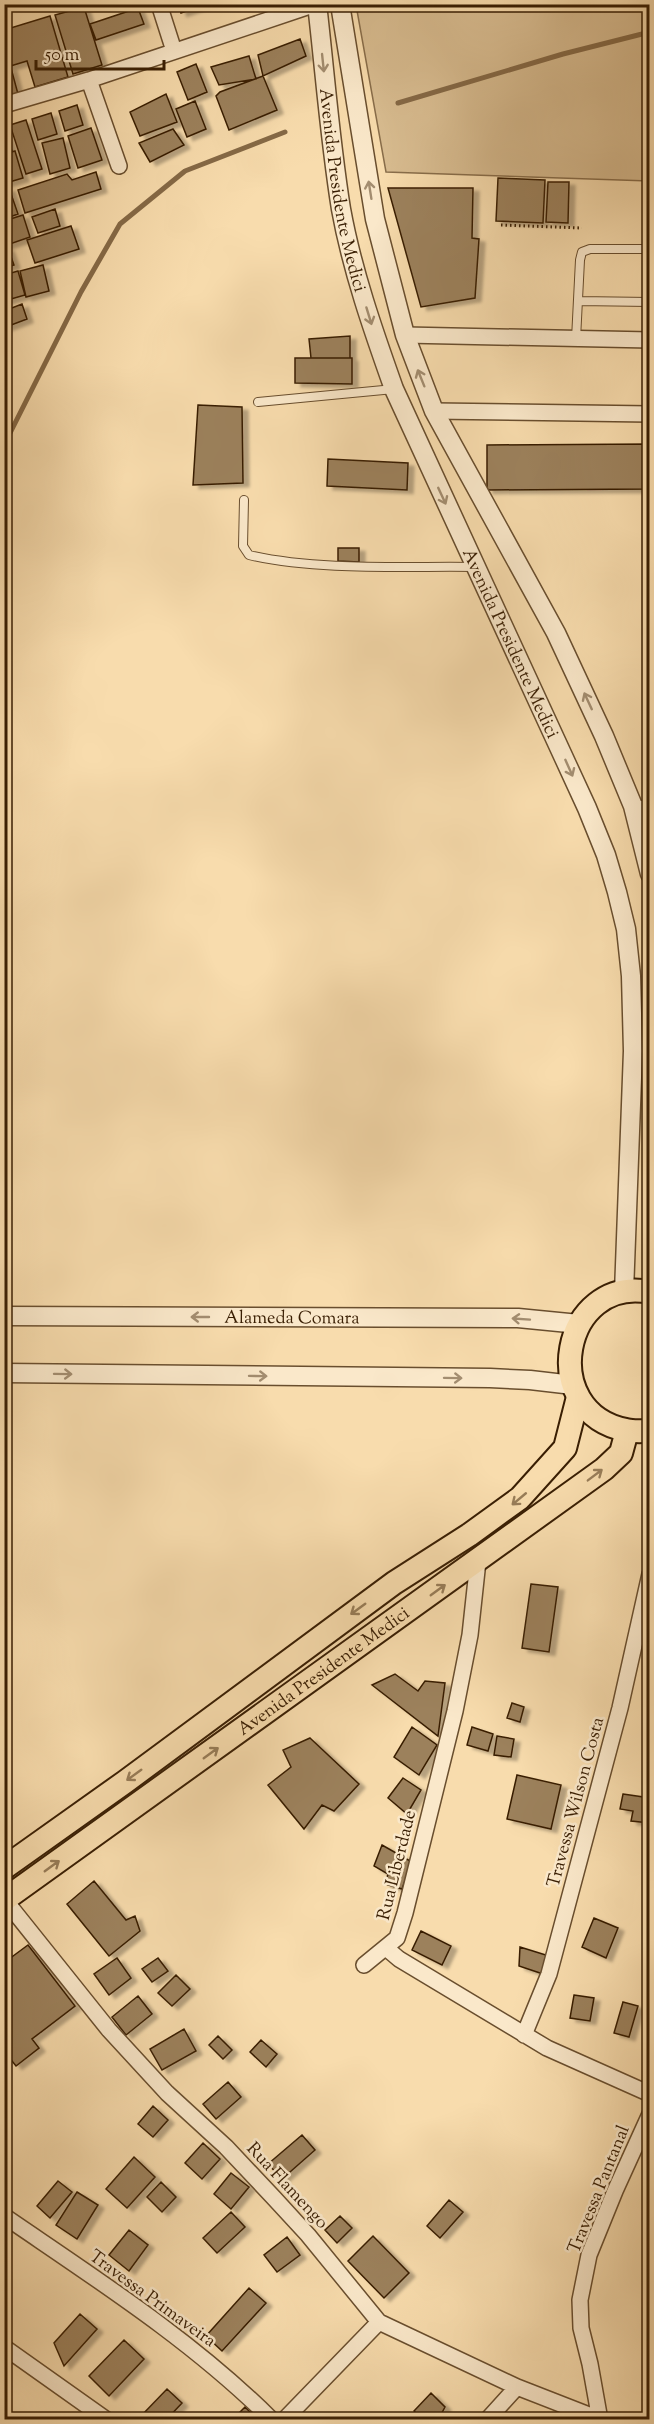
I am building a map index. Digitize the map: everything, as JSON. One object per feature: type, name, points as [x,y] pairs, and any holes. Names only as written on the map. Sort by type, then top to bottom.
[{"type":"main road","points":[[579,1324],[607,1297],[624,1292],[650,1292]]},
{"type":"main road","name":"Avenida Presidente Medici","points":[[4,1868],[125,1782],[394,1583],[470,1535],[520,1498],[566,1448],[575,1391],[569,1365],[571,1343],[579,1324]]},
{"type":"main road","points":[[575,1391],[604,1422],[627,1431],[650,1431]]},
{"type":"main road","name":"Avenida Presidente Medici","points":[[5,1900],[604,1469],[621,1453],[627,1431]]},
{"type":"street","points":[[159,4],[174,51]]},
{"type":"street","points":[[4,105],[89,80],[317,4]]},
{"type":"street","name":"Avenida Presidente Medici","points":[[317,4],[342,210],[352,258],[393,389],[587,808],[606,855],[626,929],[631,976],[633,1051],[624,1292]]},
{"type":"street","name":"Avenida Presidente Medici","points":[[340,4],[375,219],[405,335],[434,411],[556,633],[604,736],[641,805],[650,874]]},
{"type":"street","points":[[89,80],[119,166]]},
{"type":"street","points":[[329,114],[358,108]]},
{"type":"street","points":[[405,335],[650,340]]},
{"type":"street","points":[[434,411],[650,414]]},
{"type":"street","name":"Alameda Comara","points":[[4,1316],[518,1318],[579,1324]]},
{"type":"street","points":[[4,1373],[490,1378],[530,1380],[575,1391]]},
{"type":"street","name":"Rua Liberdade","points":[[478,1561],[470,1635],[454,1711],[405,1913],[397,1938],[386,1948],[399,1959],[524,2035],[568,2058],[650,2094]]},
{"type":"street","name":"Travessa Wilson Costa","points":[[524,2035],[549,1974],[621,1708],[650,1574]]},
{"type":"street","name":"Rua Flamengo","points":[[5,1900],[109,2030],[167,2093],[226,2147],[274,2198],[308,2235],[379,2322],[517,2387],[599,2419]]},
{"type":"street","points":[[364,1965],[386,1948]]},
{"type":"street","name":"Travessa Pantanal","points":[[599,2419],[590,2364],[581,2328],[580,2300],[590,2255],[615,2191],[650,2114]]},
{"type":"street","name":"Travessa Primaveira","points":[[4,2216],[150,2318],[247,2394],[272,2420]]},
{"type":"street","points":[[284,2420],[379,2322]]},
{"type":"street","points":[[4,2347],[107,2420]]},
{"type":"street","points":[[487,2420],[517,2387]]},
{"type":"lane","points":[[576,339],[582,252],[590,249],[650,249]]},
{"type":"lane","points":[[578,301],[650,302]]},
{"type":"lane","points":[[258,402],[393,389]]},
{"type":"lane","points":[[244,500],[243,546],[249,555],[268,560],[333,564],[477,567]]},
{"type":"path","points":[[501,225],[582,228]]},
{"type":"shaded area","points":[[356,5],[649,5],[649,181],[386,172]]},
{"type":"building","points":[[178,4],[206,4],[181,13]]},
{"type":"building","points":[[84,7],[102,65],[73,74],[55,15]]},
{"type":"building","points":[[138,8],[144,24],[96,40],[90,24]]},
{"type":"building","points":[[50,16],[68,77],[35,87],[27,61],[4,68],[4,30]]},
{"type":"building","points":[[300,39],[306,56],[263,76],[258,55]]},
{"type":"building","points":[[249,56],[256,79],[219,85],[211,67]]},
{"type":"building","points":[[196,64],[207,92],[188,100],[177,72]]},
{"type":"building","points":[[11,68],[18,94],[4,98],[4,70]]},
{"type":"building","points":[[263,76],[277,110],[229,130],[216,96],[220,92]]},
{"type":"building","points":[[166,94],[177,122],[140,136],[130,112]]},
{"type":"building","points":[[195,101],[206,129],[187,137],[176,109]]},
{"type":"building","points":[[77,105],[83,125],[65,131],[59,111]]},
{"type":"building","points":[[51,113],[57,134],[38,140],[32,119]]},
{"type":"building","points":[[26,120],[42,169],[26,174],[10,125]]},
{"type":"building","points":[[4,127],[12,151],[4,153]]},
{"type":"building","points":[[91,128],[102,160],[78,168],[68,136]]},
{"type":"building","points":[[173,129],[184,145],[150,162],[139,143]]},
{"type":"building","points":[[63,138],[70,168],[50,174],[42,143]]},
{"type":"building","points":[[15,151],[23,178],[6,183],[4,154]]},
{"type":"building","points":[[96,172],[101,189],[25,213],[18,190],[67,174],[72,180]]},
{"type":"building","points":[[498,178],[545,180],[543,223],[496,221]]},
{"type":"building","points":[[548,182],[569,182],[568,223],[546,222]]},
{"type":"building","points":[[9,188],[18,214],[4,219],[4,190]]},
{"type":"building","points":[[388,188],[473,188],[472,238],[479,239],[475,298],[421,307]]},
{"type":"building","points":[[55,209],[60,226],[38,233],[32,217]]},
{"type":"building","points":[[23,215],[30,237],[4,246],[4,221]]},
{"type":"building","points":[[71,226],[79,249],[35,263],[27,240]]},
{"type":"building","points":[[8,248],[14,265],[4,268],[4,249]]},
{"type":"building","points":[[43,265],[49,291],[26,297],[20,271]]},
{"type":"building","points":[[18,271],[25,295],[4,301],[4,275]]},
{"type":"building","points":[[22,304],[27,319],[6,327],[4,311]]},
{"type":"building","points":[[350,336],[350,358],[311,358],[309,339]]},
{"type":"building","points":[[295,358],[352,358],[352,384],[295,383]]},
{"type":"building","points":[[198,405],[242,407],[243,483],[193,485]]},
{"type":"building","points":[[650,444],[650,489],[487,490],[487,445]]},
{"type":"building","points":[[328,459],[408,463],[407,490],[327,486]]},
{"type":"building","points":[[338,548],[359,548],[359,562],[338,561]]},
{"type":"building","points":[[531,1584],[558,1587],[549,1652],[522,1648]]},
{"type":"building","points":[[395,1674],[418,1691],[425,1681],[445,1683],[438,1736],[372,1685]]},
{"type":"building","points":[[512,1703],[524,1707],[520,1722],[507,1718]]},
{"type":"building","points":[[412,1727],[437,1745],[419,1775],[394,1757]]},
{"type":"building","points":[[472,1727],[493,1734],[488,1751],[467,1745]]},
{"type":"building","points":[[497,1736],[514,1739],[511,1757],[494,1755]]},
{"type":"building","points":[[310,1738],[359,1784],[334,1811],[322,1805],[304,1829],[268,1785],[291,1767],[283,1750]]},
{"type":"building","points":[[517,1775],[561,1785],[551,1829],[507,1819]]},
{"type":"building","points":[[403,1778],[421,1790],[407,1814],[388,1798]]},
{"type":"building","points":[[623,1794],[650,1798],[650,1823],[631,1821],[633,1811],[620,1809]]},
{"type":"building","points":[[382,1845],[412,1862],[402,1889],[385,1884],[388,1874],[374,1866]]},
{"type":"building","points":[[94,1881],[126,1920],[135,1916],[140,1931],[109,1956],[67,1904]]},
{"type":"building","points":[[594,1918],[618,1928],[606,1958],[582,1947]]},
{"type":"building","points":[[421,1931],[451,1946],[442,1965],[412,1950]]},
{"type":"building","points":[[28,1945],[75,2006],[32,2039],[39,2048],[16,2066],[4,2051],[4,1953],[9,1959]]},
{"type":"building","points":[[520,1947],[549,1956],[543,1974],[519,1966]]},
{"type":"building","points":[[117,1958],[131,1978],[109,1995],[94,1974]]},
{"type":"building","points":[[158,1958],[168,1971],[152,1982],[142,1969]]},
{"type":"building","points":[[176,1975],[190,1989],[172,2006],[158,1993]]},
{"type":"building","points":[[574,1995],[594,1998],[590,2021],[570,2018]]},
{"type":"building","points":[[138,1996],[152,2014],[126,2035],[112,2017]]},
{"type":"building","points":[[623,2002],[638,2006],[629,2037],[614,2033]]},
{"type":"building","points":[[184,2029],[196,2051],[162,2070],[150,2049]]},
{"type":"building","points":[[218,2036],[232,2050],[223,2059],[209,2045]]},
{"type":"building","points":[[261,2040],[277,2054],[266,2067],[250,2052]]},
{"type":"building","points":[[228,2082],[241,2097],[216,2119],[203,2104]]},
{"type":"building","points":[[153,2106],[168,2120],[153,2137],[138,2124]]},
{"type":"building","points":[[302,2135],[315,2150],[282,2179],[268,2164]]},
{"type":"building","points":[[203,2143],[220,2159],[202,2179],[185,2163]]},
{"type":"building","points":[[134,2157],[155,2177],[127,2208],[106,2189]]},
{"type":"building","points":[[231,2173],[249,2187],[231,2209],[214,2194]]},
{"type":"building","points":[[58,2181],[72,2192],[50,2218],[37,2206]]},
{"type":"building","points":[[161,2182],[176,2197],[162,2212],[147,2197]]},
{"type":"building","points":[[77,2192],[98,2205],[77,2239],[56,2225]]},
{"type":"building","points":[[449,2200],[463,2212],[440,2238],[427,2226]]},
{"type":"building","points":[[231,2212],[245,2227],[217,2253],[203,2238]]},
{"type":"building","points":[[340,2216],[352,2228],[337,2243],[325,2230]]},
{"type":"building","points":[[129,2230],[148,2245],[129,2271],[109,2255]]},
{"type":"building","points":[[373,2236],[409,2273],[384,2298],[348,2261]]},
{"type":"building","points":[[287,2237],[300,2255],[277,2272],[264,2255]]},
{"type":"building","points":[[249,2288],[266,2303],[222,2351],[206,2336]]},
{"type":"building","points":[[80,2314],[97,2329],[64,2366],[54,2343]]},
{"type":"building","points":[[124,2340],[144,2359],[109,2396],[89,2376]]},
{"type":"building","points":[[167,2389],[182,2403],[166,2420],[145,2420],[141,2416]]},
{"type":"building","points":[[431,2393],[445,2407],[438,2420],[423,2420],[414,2411]]},
{"type":"building","points":[[245,2407],[258,2420],[232,2420]]},
{"type":"waterway","points":[[398,103],[563,54],[650,32]]},
{"type":"waterway","points":[[4,445],[81,292],[120,224],[185,171],[285,132]]}]
